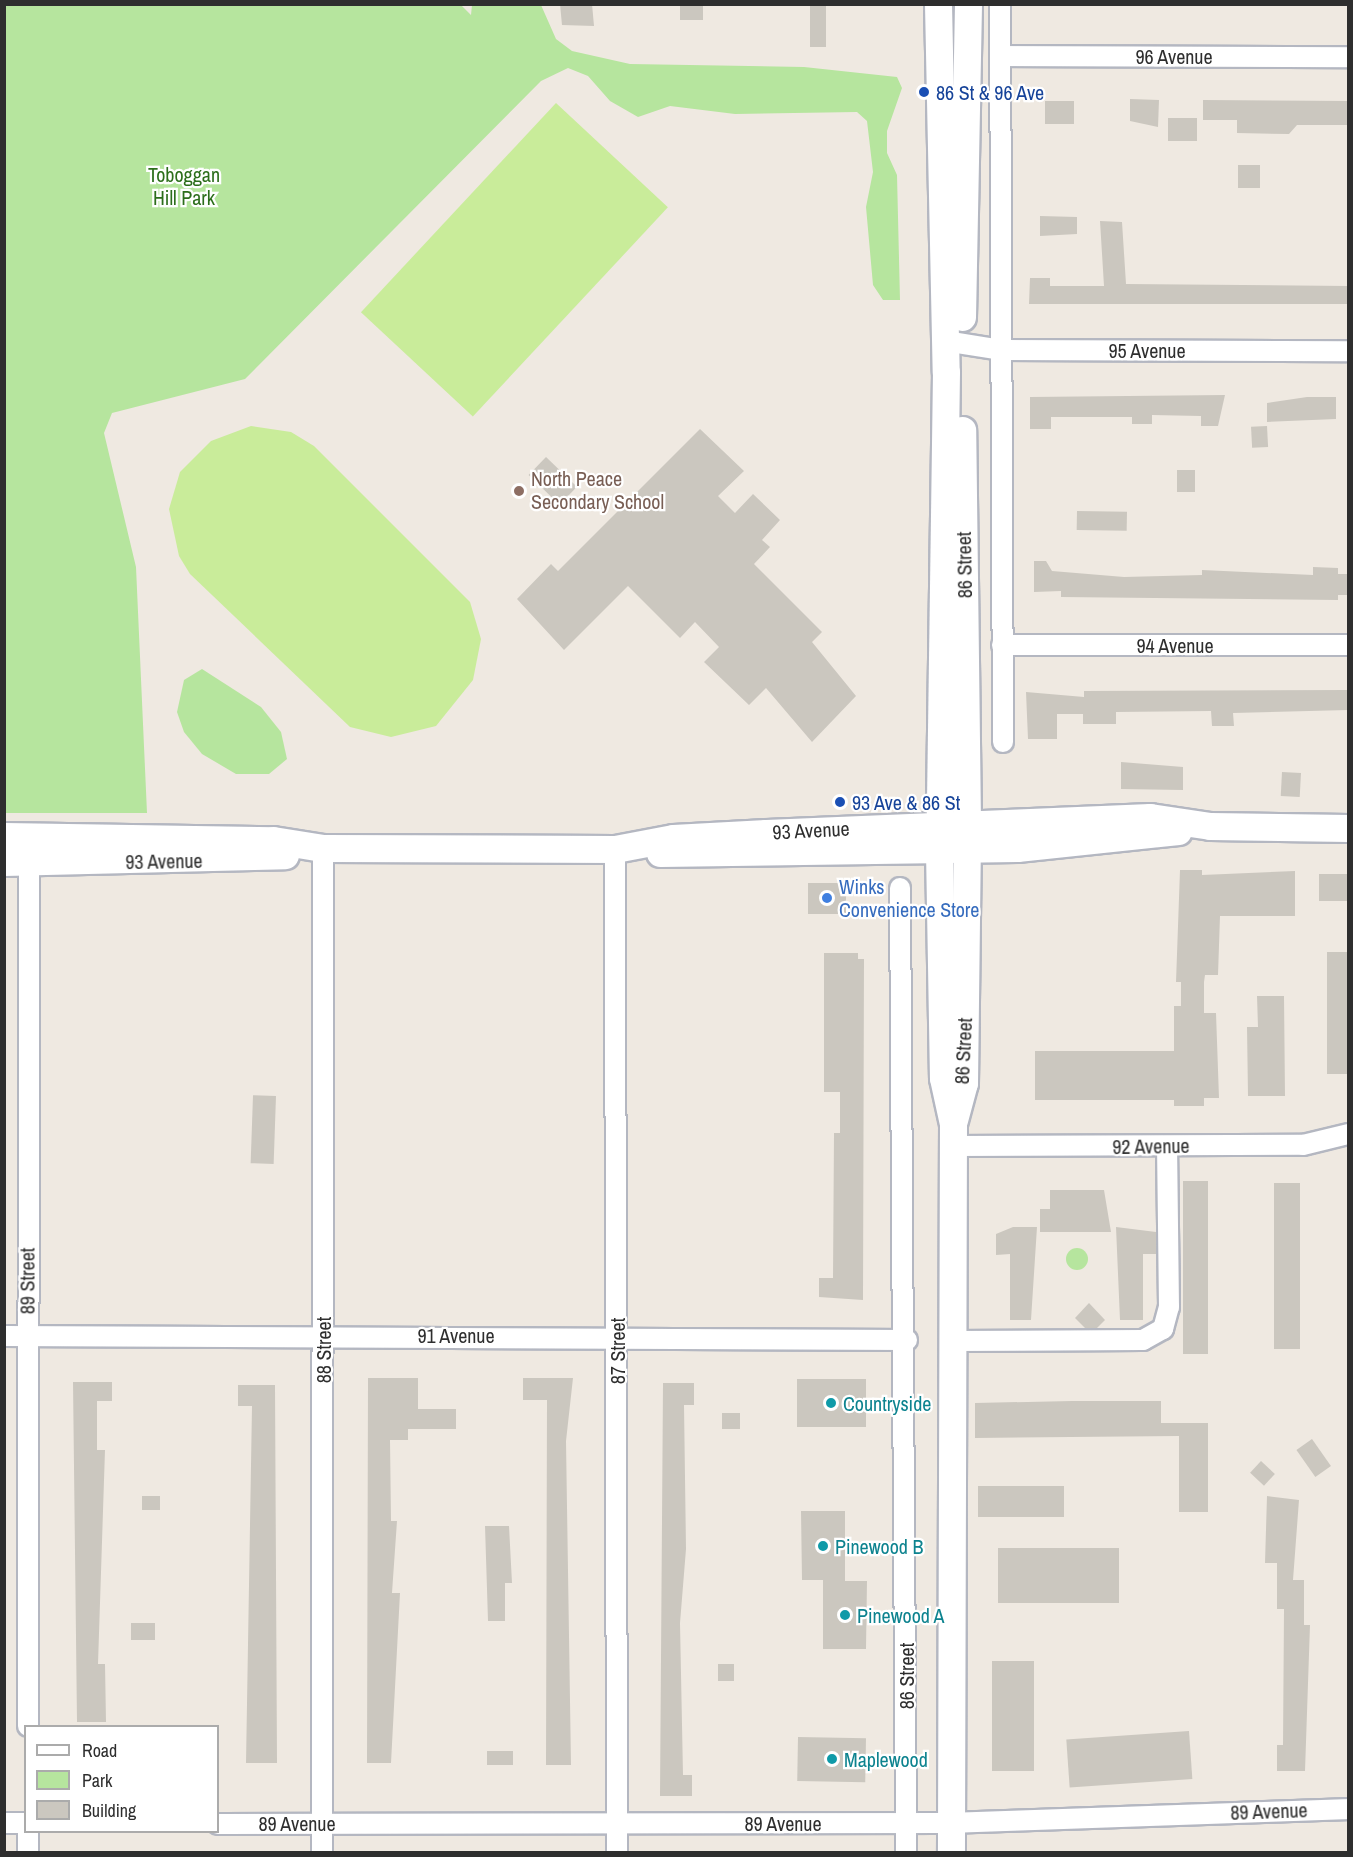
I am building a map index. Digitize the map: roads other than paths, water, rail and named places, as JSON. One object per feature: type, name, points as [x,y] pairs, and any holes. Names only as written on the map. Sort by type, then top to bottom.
[{"type":"main road","name":"86 Street","points":[[938,4],[953,344],[967,836],[964,1083],[953,1135]]},
{"type":"main road","name":"86 Street","points":[[951,1852],[953,1135],[943,1078],[939,850],[953,344],[968,4]]},
{"type":"main road","name":"93 Avenue","points":[[622,848],[673,838],[940,824],[967,836]]},
{"type":"main road","name":"93 Avenue","points":[[17,836],[273,840],[323,848],[622,848],[673,856],[939,850],[967,836],[1210,826],[1348,828]]},
{"type":"main road","name":"93 Avenue","points":[[16,863],[273,858],[323,848]]},
{"type":"street","name":"86 Street","points":[[1000,4],[1003,742]]},
{"type":"street","name":"96 Avenue","points":[[1000,56],[1348,57]]},
{"type":"street","name":"95 Avenue","points":[[953,344],[1002,350],[1348,351]]},
{"type":"street","name":"94 Avenue","points":[[1002,645],[1348,645]]},
{"type":"street","name":"89 Street","points":[[17,836],[27,1336],[28,1725]]},
{"type":"street","name":"88 Street","points":[[322,1852],[323,848]]},
{"type":"street","name":"87 Street","points":[[617,1852],[617,1336],[622,848]]},
{"type":"street","name":"86 Street","points":[[900,888],[907,1340],[906,1852]]},
{"type":"street","name":"92 Avenue","points":[[953,1135],[1167,1146],[1303,1145],[1348,1134]]},
{"type":"street","points":[[952,1341],[1143,1340],[1162,1329],[1169,1307],[1167,1146]]},
{"type":"street","name":"91 Avenue","points":[[4,1336],[617,1336],[907,1340]]},
{"type":"street","name":"89 Avenue","points":[[219,1824],[951,1823],[1348,1809]]},
{"type":"street","points":[[4,1823],[24,1823]]},
{"type":"street","points":[[28,1833],[28,1852]]},
{"type":"place","name":"86 St & 96 Ave","points":[[924,92]]},
{"type":"place","name":"North Peace Secondary School","points":[[519,491]]},
{"type":"place","name":"93 Ave & 86 St","points":[[840,802]]},
{"type":"place","name":"Winks Convenience Store","points":[[827,898]]},
{"type":"place","name":"Countryside","points":[[831,1403]]},
{"type":"place","name":"Pinewood B","points":[[823,1546]]},
{"type":"place","name":"Pinewood A","points":[[845,1615]]},
{"type":"place","name":"Maplewood","points":[[832,1759]]},
{"type":"park label","name":"Toboggan Hill Park","points":[[184,186]]}]
